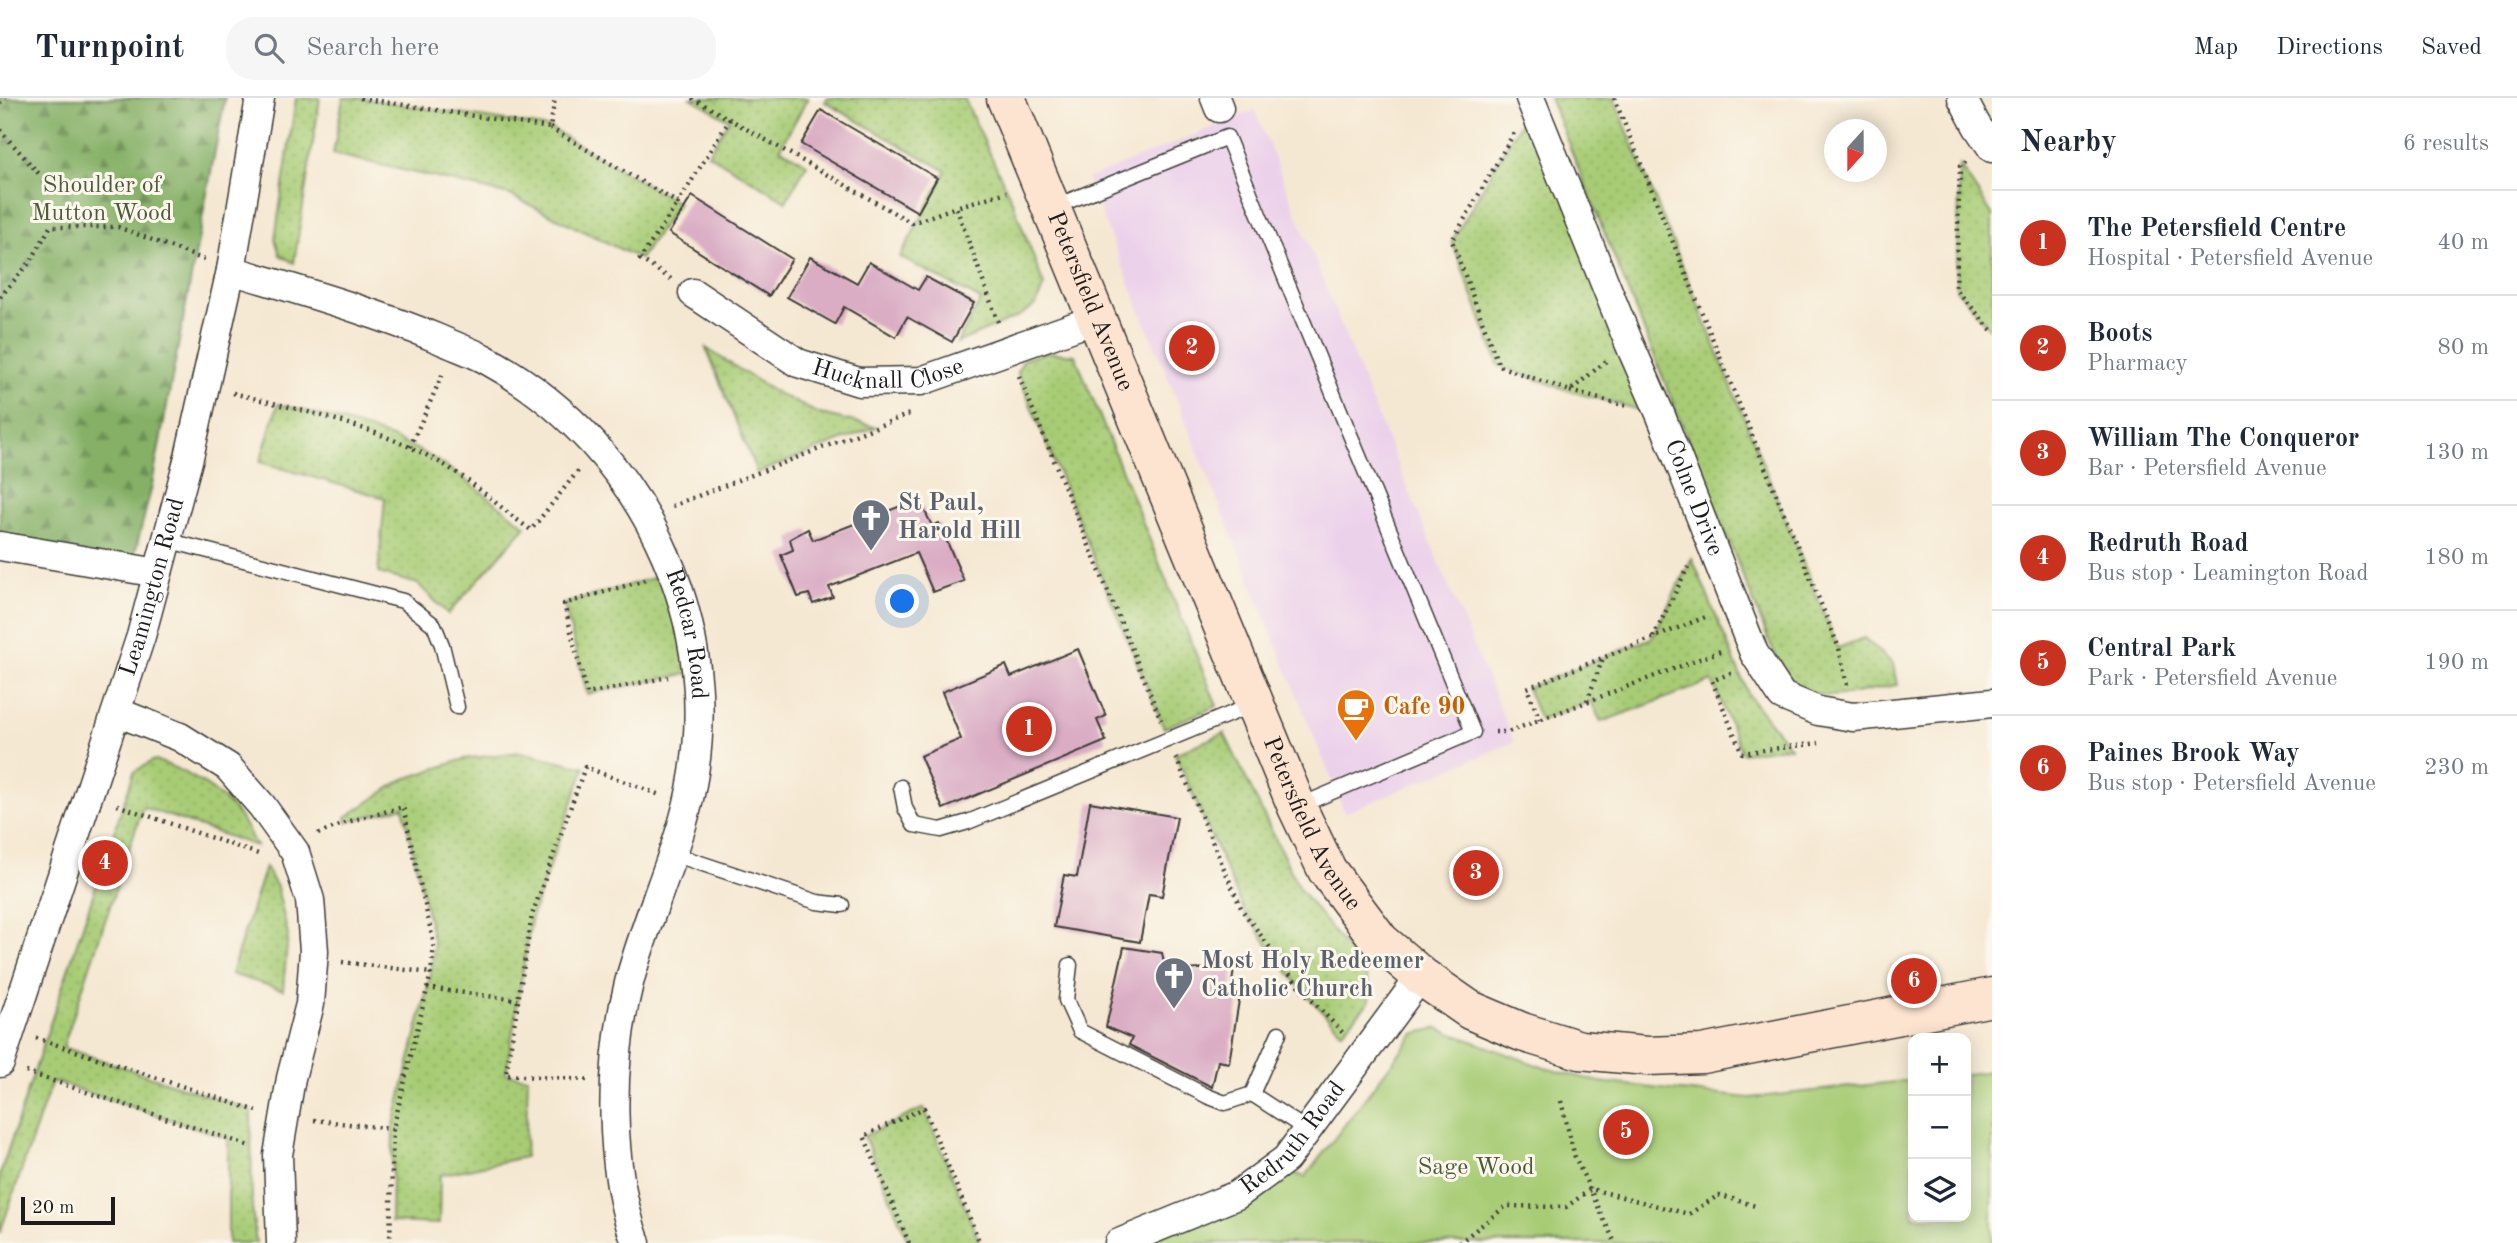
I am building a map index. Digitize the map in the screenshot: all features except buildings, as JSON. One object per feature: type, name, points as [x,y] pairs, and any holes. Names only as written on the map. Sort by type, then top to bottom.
[{"type":"street","name":"Leamington Road","points":[[11,1067],[11,1030],[117,712],[158,573],[231,270],[260,98]]},
{"type":"street","name":"Petersfield Avenue","points":[[1006,98],[1297,807],[1327,870],[1380,941],[1421,976],[1470,1010],[1522,1032],[1580,1050],[1647,1056],[1702,1054],[1992,996]]},
{"type":"street","points":[[1962,98],[1991,146]]},
{"type":"street","name":"Colne Drive","points":[[1531,100],[1758,661],[1782,696],[1818,711],[1853,717],[1992,703]]},
{"type":"street","name":"Redcar Road","points":[[231,270],[373,314],[454,346],[484,358],[536,391],[578,427],[647,516],[678,583],[691,633],[699,690],[698,750],[687,805],[673,854],[629,983],[617,1053],[615,1120],[620,1177],[636,1243]]},
{"type":"street","name":"Hucknall Close","points":[[694,293],[798,363],[859,382],[921,381],[1096,319]]},
{"type":"street","points":[[0,546],[158,573]]},
{"type":"street","points":[[117,712],[180,737],[228,767],[262,806],[295,852],[310,900],[313,959],[310,1004],[291,1078],[278,1155],[281,1243]]},
{"type":"street","name":"Redruth Road","points":[[1119,1243],[1237,1195],[1286,1159],[1421,976]]},
{"type":"lane","points":[[1044,196],[1227,137],[1473,732],[1297,807]]},
{"type":"lane","points":[[166,540],[402,601],[433,625],[442,645],[457,707]]},
{"type":"lane","points":[[901,787],[905,808],[914,825],[940,830],[968,822],[1254,704]]},
{"type":"lane","points":[[673,854],[817,902],[842,905]]},
{"type":"lane","points":[[1070,965],[1066,1000],[1080,1031],[1207,1096],[1226,1103],[1252,1094],[1279,1033]]},
{"type":"lane","points":[[1252,1094],[1307,1130]]},
{"type":"path","points":[[0,103],[6,98]]},
{"type":"path","points":[[359,98],[550,128],[678,203]]},
{"type":"path","points":[[550,128],[555,98]]},
{"type":"path","points":[[692,98],[912,223],[956,206],[1044,196]]},
{"type":"path","points":[[1614,98],[1839,648],[1853,717]]},
{"type":"path","points":[[1531,100],[1452,241],[1499,366],[1570,391],[1661,416]]},
{"type":"path","points":[[694,293],[640,259],[730,119]]},
{"type":"path","points":[[0,130],[40,175]]},
{"type":"path","points":[[1991,146],[1960,166],[1956,289],[1992,331]]},
{"type":"path","points":[[956,206],[1008,350],[1242,910],[1301,989],[1364,1055]]},
{"type":"path","points":[[0,297],[32,261],[50,227],[118,227],[231,270]]},
{"type":"path","points":[[1570,391],[1629,343]]},
{"type":"path","points":[[410,447],[454,346]]},
{"type":"path","points":[[205,386],[347,422],[410,447],[443,464],[531,530],[596,449]]},
{"type":"path","points":[[647,516],[914,412]]},
{"type":"path","points":[[1653,638],[1706,530]]},
{"type":"path","points":[[673,572],[564,604],[587,694],[696,672]]},
{"type":"path","points":[[1540,720],[1527,688],[1735,604]]},
{"type":"path","points":[[1473,732],[1508,732],[1749,639]]},
{"type":"path","points":[[1586,702],[1603,658]]},
{"type":"path","points":[[616,1081],[506,1075],[532,915],[585,767],[687,805]]},
{"type":"path","points":[[89,796],[264,856],[347,822],[403,807],[434,945],[431,973],[393,1129],[390,1243]]},
{"type":"path","points":[[313,959],[431,973]]},
{"type":"path","points":[[427,988],[518,1000]]},
{"type":"path","points":[[11,1030],[251,1110],[393,1129]]},
{"type":"path","points":[[11,1067],[278,1155]]},
{"type":"path","points":[[1561,1101],[1575,1157],[1615,1243]]},
{"type":"path","points":[[909,1243],[864,1136],[924,1108],[980,1243]]},
{"type":"path","points":[[1591,1189],[1689,1214],[1719,1195],[1759,1207]]},
{"type":"path","points":[[1459,1243],[1506,1206],[1566,1208],[1591,1189]]},
{"type":"shaded area","points":[[1255,110],[1375,410],[1514,742],[1345,813],[1087,179]]},
{"type":"green space","name":"Shoulder of Mutton Wood","points":[[0,98],[225,98],[151,490],[131,568],[0,546]]},
{"type":"green space","points":[[296,98],[320,98],[294,263],[280,255],[275,239]]},
{"type":"green space","points":[[343,98],[360,98],[550,128],[678,203],[640,259],[510,195],[333,154]]},
{"type":"green space","points":[[691,98],[808,98],[780,148],[807,164],[786,201],[708,154],[729,120]]},
{"type":"green space","points":[[827,98],[964,98],[1013,203],[1044,285],[1036,305],[1019,316],[957,343],[981,300],[900,257],[946,171],[825,102]]},
{"type":"green space","points":[[1550,98],[1614,98],[1838,648],[1864,638],[1893,664],[1897,685],[1842,695],[1820,695],[1800,688],[1782,667],[1769,641]]},
{"type":"green space","points":[[1532,102],[1661,416],[1570,391],[1499,366],[1452,241]]},
{"type":"green space","points":[[1960,166],[1992,214],[1992,331],[1956,289]]},
{"type":"green space","points":[[706,348],[773,391],[817,413],[876,427],[757,473]]},
{"type":"green space","points":[[1047,352],[1075,355],[1217,706],[1164,728],[1017,372],[1024,359]]},
{"type":"green space","points":[[278,404],[342,421],[405,444],[454,472],[526,526],[448,614],[418,584],[378,573],[385,498],[260,462]]},
{"type":"green space","points":[[1692,558],[1749,696],[1790,747],[1742,753],[1712,681],[1601,722],[1591,701],[1540,720],[1527,688],[1652,638]]},
{"type":"green space","points":[[673,572],[696,672],[587,694],[564,604]]},
{"type":"green space","points":[[1224,733],[1299,888],[1365,972],[1369,985],[1369,1002],[1342,1032],[1301,989],[1245,913],[1175,754]]},
{"type":"green space","points":[[520,752],[585,767],[532,915],[506,1074],[528,1077],[525,1157],[440,1175],[439,1224],[391,1222],[393,1129],[431,973],[434,945],[403,807],[347,822],[346,817],[402,780],[464,759]]},
{"type":"green space","points":[[154,760],[190,775],[222,798],[240,817],[256,846],[143,807],[63,1047],[251,1110],[252,1207],[256,1243],[228,1243],[228,1138],[52,1081],[0,1233],[0,1174],[134,772]]},
{"type":"green space","points":[[265,867],[277,887],[288,935],[283,990],[231,974]]},
{"type":"green space","name":"Sage Wood","points":[[1437,1028],[1545,1068],[1600,1082],[1750,1098],[1908,1081],[1908,1222],[1971,1222],[1971,1073],[1992,1071],[1992,1243],[1119,1243],[1276,1166],[1305,1177],[1414,1034]]},
{"type":"green space","points":[[924,1108],[980,1243],[909,1243],[864,1136]]},
{"type":"place","name":"Boots","points":[[1192,348]]},
{"type":"place","name":"St Paul, Harold Hill","points":[[871,552]]},
{"type":"place","name":"The Petersfield Centre","points":[[1029,729]]},
{"type":"place","name":"Cafe 90","points":[[1356,742]]},
{"type":"place","name":"Redruth Road","points":[[105,863]]},
{"type":"place","name":"William The Conqueror","points":[[1476,873]]},
{"type":"place","name":"Paines Brook Way","points":[[1914,981]]},
{"type":"place","name":"Most Holy Redeemer Catholic Church","points":[[1174,1010]]},
{"type":"place","name":"Central Park","points":[[1626,1132]]}]
